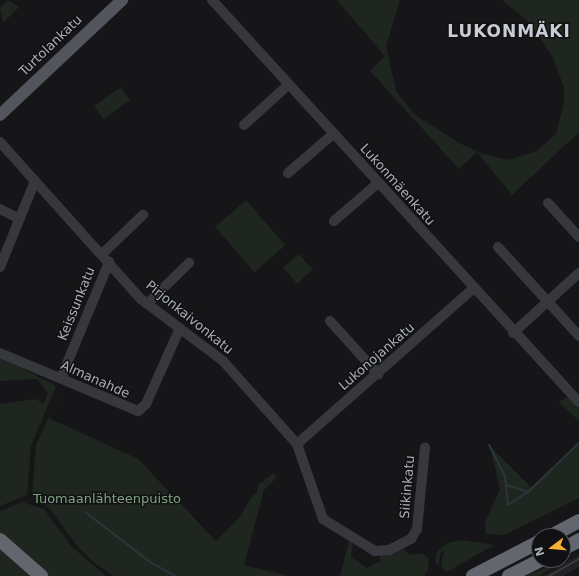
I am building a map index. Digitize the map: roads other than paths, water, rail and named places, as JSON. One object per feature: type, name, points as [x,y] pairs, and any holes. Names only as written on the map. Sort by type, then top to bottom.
[{"type":"highway","points":[[565,528],[579,520]]},
{"type":"highway","points":[[0,540],[41,576]]},
{"type":"highway","points":[[473,576],[531,546]]},
{"type":"highway","points":[[509,576],[531,565]]},
{"type":"main road","name":"Turtolankatu","points":[[0,115],[122,0]]},
{"type":"street","name":"Lukonmäenkatu","points":[[212,0],[513,334],[579,402]]},
{"type":"street","points":[[244,126],[288,85]]},
{"type":"street","points":[[288,173],[333,134]]},
{"type":"street","name":"Pirjonkaivonkatu","points":[[0,142],[147,304],[223,361],[297,444]]},
{"type":"street","points":[[0,267],[35,182]]},
{"type":"street","points":[[334,221],[377,184]]},
{"type":"street","points":[[548,203],[579,237]]},
{"type":"street","points":[[0,209],[20,219]]},
{"type":"street","points":[[102,254],[143,215]]},
{"type":"street","points":[[498,247],[579,336]]},
{"type":"street","name":"Keissunkatu","points":[[61,378],[109,262]]},
{"type":"street","points":[[147,304],[189,263]]},
{"type":"street","points":[[513,334],[579,273]]},
{"type":"street","name":"Lukonojankatu","points":[[297,444],[473,289]]},
{"type":"street","points":[[330,321],[378,374]]},
{"type":"street","name":"Almanahde","points":[[0,353],[61,378],[132,410],[140,410],[180,328]]},
{"type":"street","name":"Siikinkatu","points":[[297,444],[323,519],[365,547],[379,552],[393,548],[416,533],[425,447]]},
{"type":"waterway","points":[[489,445],[505,477],[508,505],[528,492],[579,443]]},
{"type":"waterway","points":[[507,485],[528,492]]},
{"type":"waterway","points":[[85,512],[150,562],[175,576]]},
{"type":"tram line","points":[[548,576],[579,558]]},
{"type":"district","name":"LUKONMÄKI","points":[[509,32]]},
{"type":"park label","name":"Tuomaanlähteenpuisto","points":[[107,499]]}]
